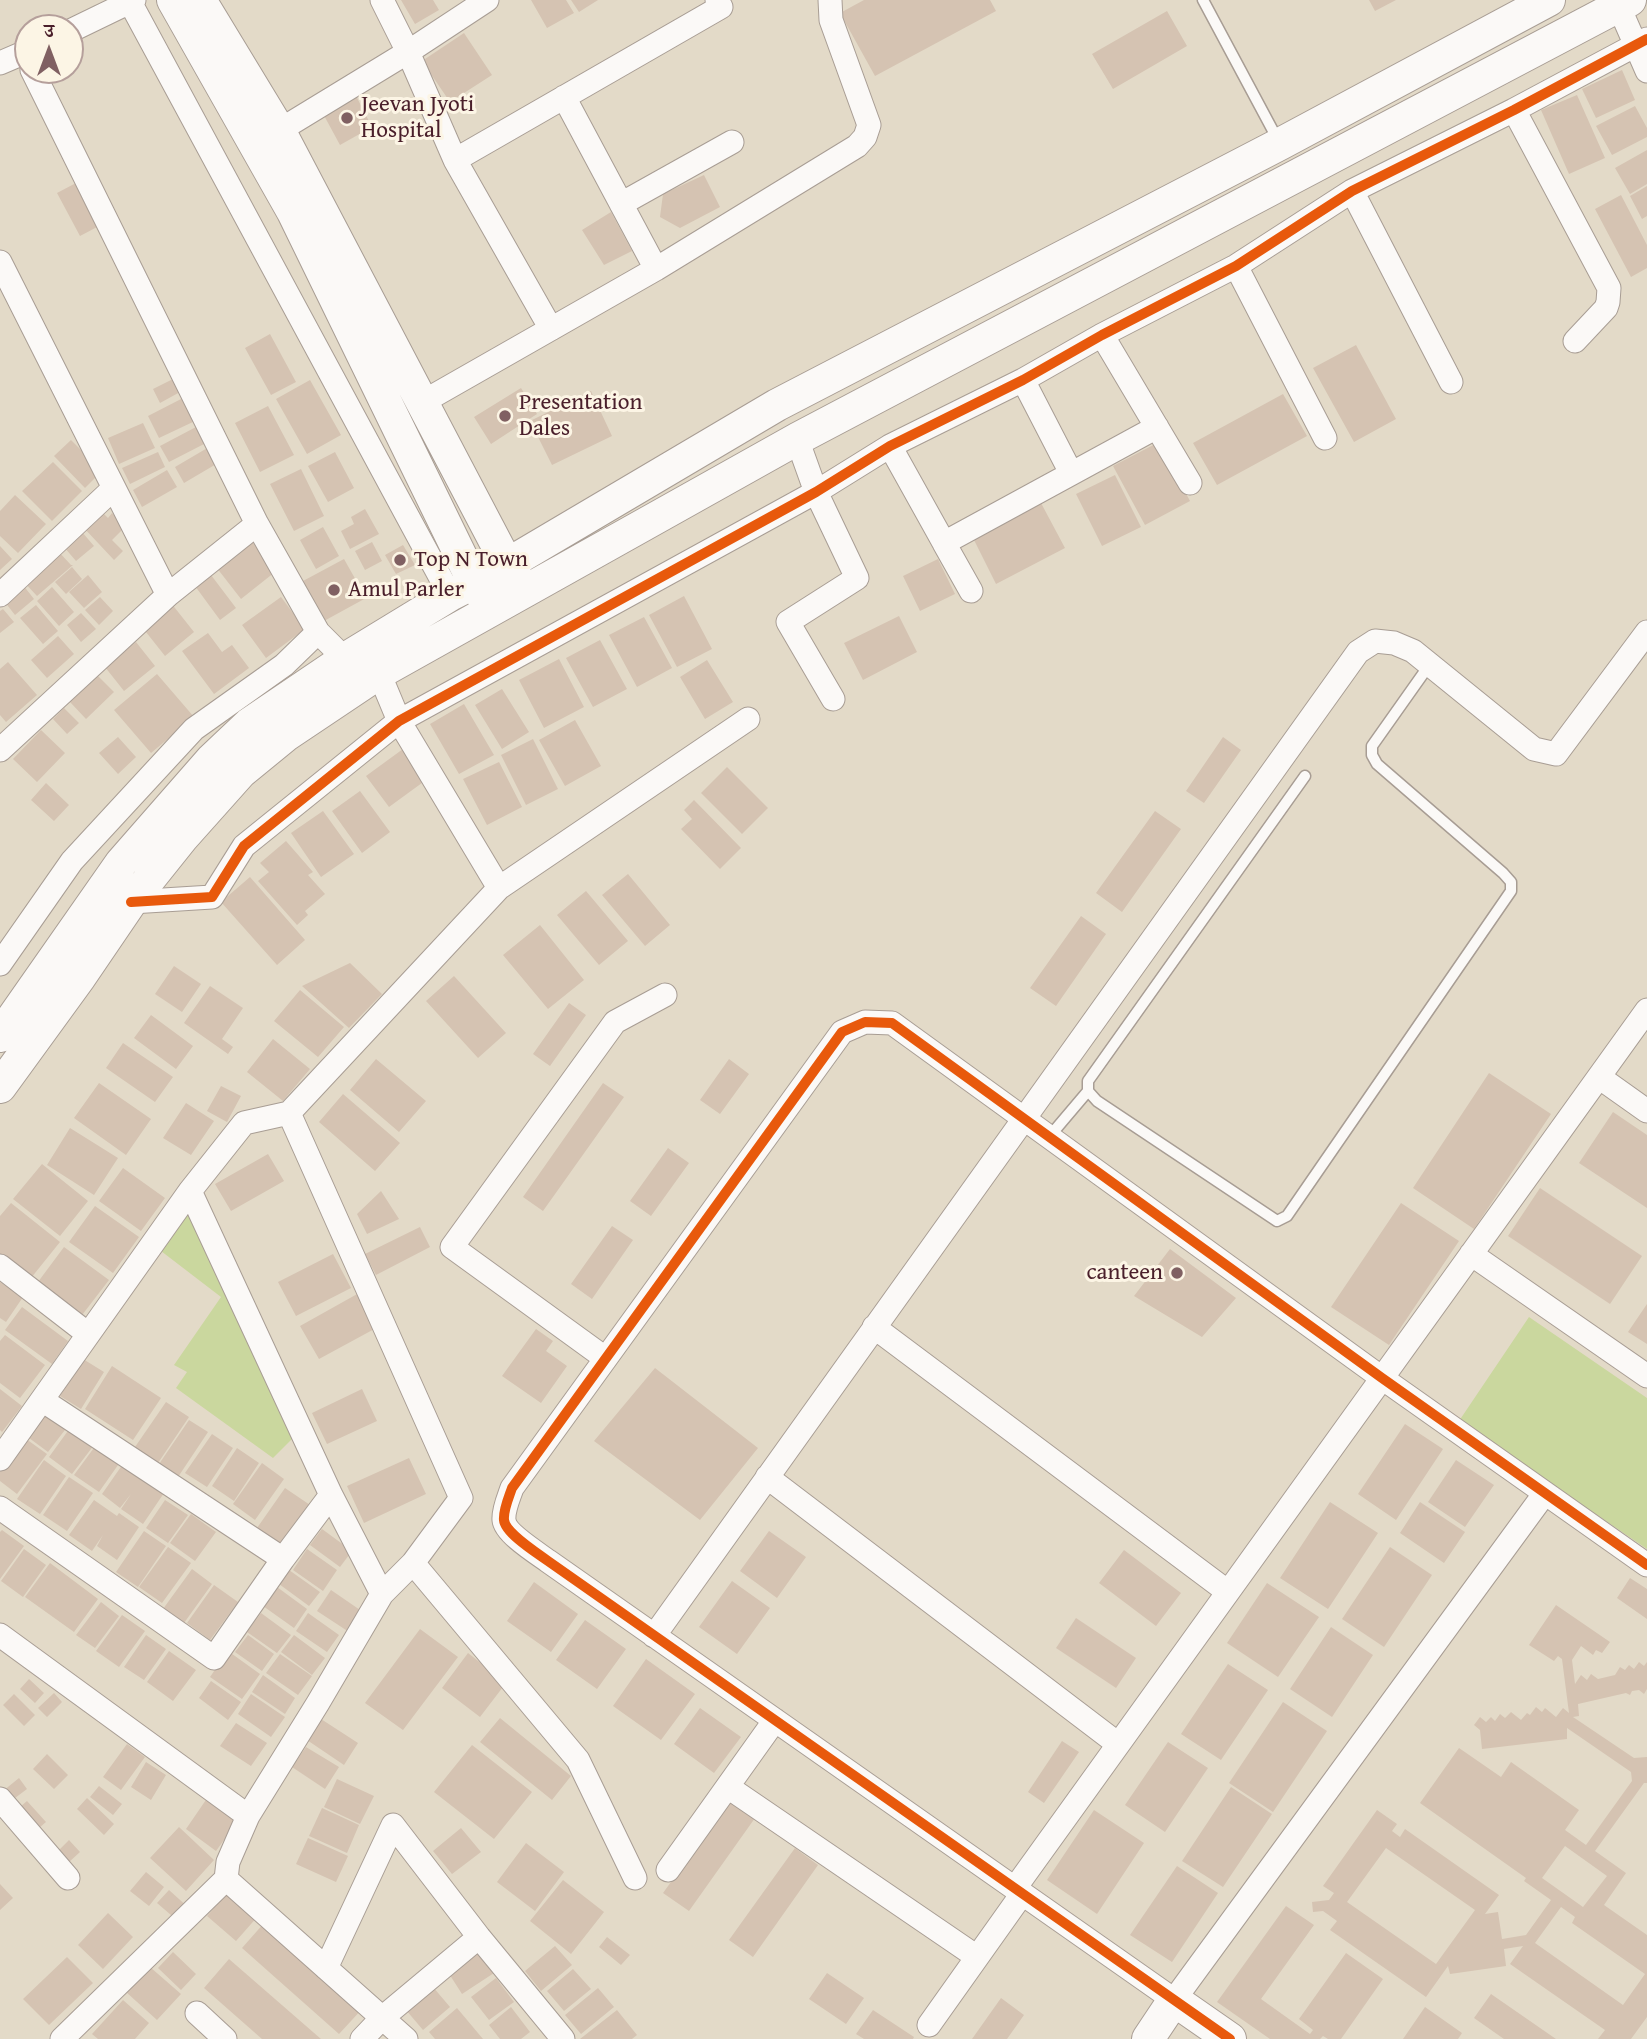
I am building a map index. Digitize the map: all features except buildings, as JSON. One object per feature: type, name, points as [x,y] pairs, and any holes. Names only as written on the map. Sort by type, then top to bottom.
[{"type":"main road","points":[[173,0],[267,138],[421,403],[508,564],[526,590]]},
{"type":"main road","points":[[200,0],[267,138],[293,212],[462,589],[492,610]]},
{"type":"main road","points":[[0,1036],[121,863],[212,759],[249,724],[364,660],[462,589],[777,405],[1280,144],[1549,0]]},
{"type":"main road","points":[[0,1087],[131,902],[183,837],[241,772],[285,736],[364,660],[492,610],[797,439],[1622,2]]},
{"type":"main road","points":[[1148,2039],[1174,2000],[1230,2039]]},
{"type":"street","points":[[382,0],[455,160],[551,329]]},
{"type":"street","points":[[267,138],[487,0]]},
{"type":"street","points":[[455,160],[721,7],[717,0]]},
{"type":"street","points":[[421,403],[656,269],[857,146],[869,125],[831,20],[830,0]]},
{"type":"street","points":[[84,24],[132,1],[462,589]]},
{"type":"street","points":[[1622,2],[1641,42],[1647,71]]},
{"type":"street","points":[[131,902],[212,897],[244,846],[398,721],[816,492],[891,446],[1023,380],[1102,335],[1236,266],[1352,191],[1514,110],[1641,42]]},
{"type":"street","points":[[40,84],[257,524],[318,632],[364,660],[499,888]]},
{"type":"street","points":[[564,97],[656,269]]},
{"type":"street","points":[[1514,110],[1609,288],[1606,308],[1575,341]]},
{"type":"street","points":[[621,204],[732,142]]},
{"type":"street","points":[[1352,191],[1451,382]]},
{"type":"street","points":[[0,262],[168,595]]},
{"type":"street","points":[[1236,266],[1325,439]]},
{"type":"street","points":[[1102,335],[1190,483]]},
{"type":"street","points":[[1023,380],[1071,473]]},
{"type":"street","points":[[944,543],[1157,427]]},
{"type":"street","points":[[797,439],[816,492],[857,578],[788,621],[833,699]]},
{"type":"street","points":[[891,446],[971,591]]},
{"type":"street","points":[[0,595],[114,488]]},
{"type":"street","points":[[0,750],[168,595],[257,524]]},
{"type":"street","points":[[0,964],[72,861],[194,729],[284,665],[318,632]]},
{"type":"street","points":[[654,1636],[1358,652],[1375,641],[1394,643],[1413,651],[1534,749],[1556,754],[1645,640]]},
{"type":"street","points":[[0,1459],[190,1191],[244,1123],[289,1113],[499,888],[748,719]]},
{"type":"street","points":[[606,1358],[452,1247],[615,1022],[665,995]]},
{"type":"street","points":[[929,2025],[1118,1744],[1647,1010]]},
{"type":"street","points":[[1545,1493],[1174,2000],[548,1561],[509,1531],[503,1517],[512,1488],[842,1032],[865,1022],[892,1023],[1382,1378],[1545,1493],[1647,1565]]},
{"type":"street","points":[[1599,1077],[1647,1111]]},
{"type":"street","points":[[62,2039],[226,1879],[228,1862],[248,1816],[382,1594],[413,1563],[461,1498],[289,1113]]},
{"type":"street","points":[[190,1191],[331,1495],[382,1594]]},
{"type":"street","points":[[1471,1254],[1647,1376]]},
{"type":"street","points":[[0,1266],[88,1334]]},
{"type":"street","points":[[874,1327],[1228,1592]]},
{"type":"street","points":[[42,1400],[283,1559]]},
{"type":"street","points":[[767,1477],[1118,1744]]},
{"type":"street","points":[[0,1508],[214,1658],[331,1495]]},
{"type":"street","points":[[413,1563],[578,1759],[635,1878]]},
{"type":"street","points":[[0,1635],[248,1816]]},
{"type":"street","points":[[668,1870],[775,1720]]},
{"type":"street","points":[[728,1787],[977,1957]]},
{"type":"street","points":[[0,1799],[68,1878]]},
{"type":"street","points":[[326,1968],[393,1825],[479,1937],[563,2039]]},
{"type":"street","points":[[226,1879],[406,2039]]},
{"type":"street","points":[[362,2039],[382,2018],[479,1937]]},
{"type":"street","points":[[197,2013],[225,2039]]},
{"type":"lane","points":[[1203,0],[1280,144]]},
{"type":"lane","points":[[1088,1091],[1097,1101],[1277,1222],[1287,1216],[1511,891],[1511,882],[1503,873],[1377,764],[1371,755],[1371,746],[1430,664]]},
{"type":"lane","points":[[1049,1137],[1088,1091],[1088,1081],[1305,776]]},
{"type":"green space","points":[[190,1206],[293,1438],[273,1458],[176,1388],[187,1372],[174,1365],[221,1297],[161,1251]]},
{"type":"green space","points":[[1529,1317],[1647,1398],[1647,1549],[1459,1421]]},
{"type":"cycle path","points":[[131,902],[212,897],[244,846],[399,721],[816,492],[890,446],[1023,380],[1102,335],[1236,266],[1352,191],[1514,110],[1647,39]]},
{"type":"cycle path","points":[[1230,2039],[537,1553],[515,1537],[504,1520],[512,1488],[842,1032],[865,1022],[892,1023],[1382,1378],[1647,1565]]},
{"type":"place","name":"Jeevan Jyoti Hospital","points":[[347,118]]},
{"type":"place","name":"Presentation Dales","points":[[505,416]]},
{"type":"place","name":"Top N Town","points":[[400,560]]},
{"type":"place","name":"Amul Parler","points":[[334,590]]},
{"type":"place","name":"canteen","points":[[1177,1273]]}]
